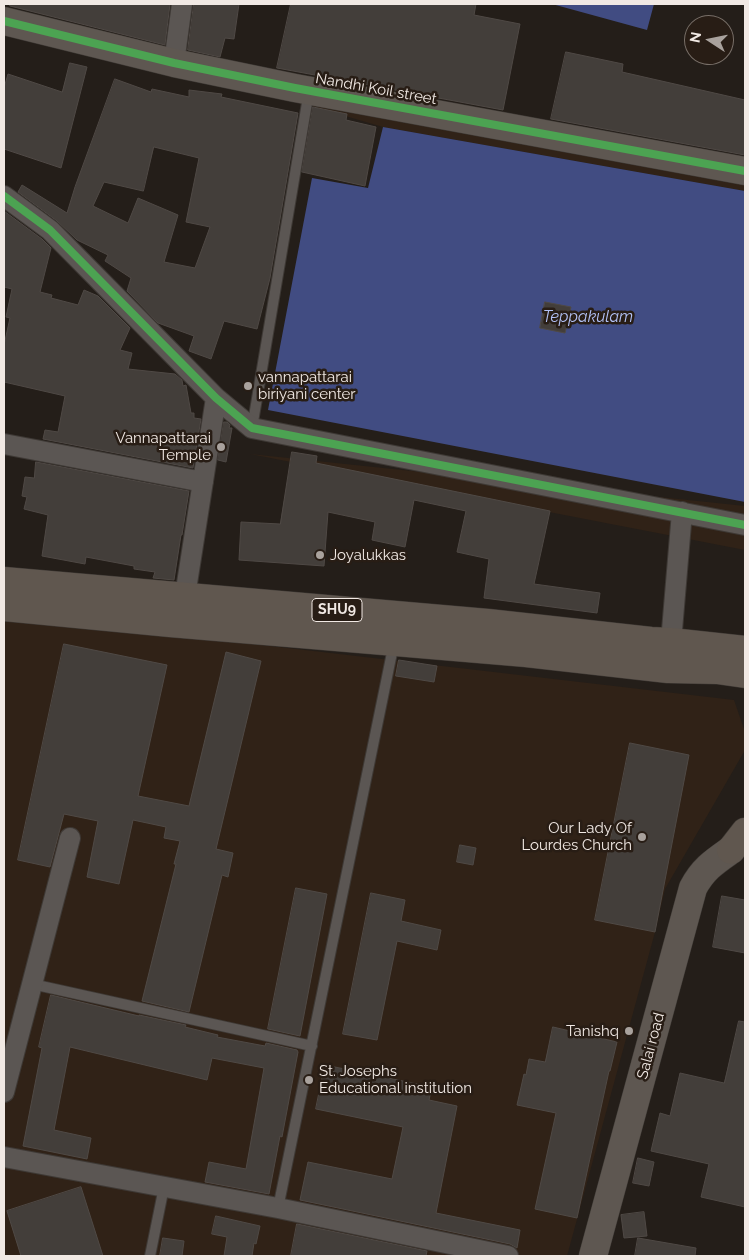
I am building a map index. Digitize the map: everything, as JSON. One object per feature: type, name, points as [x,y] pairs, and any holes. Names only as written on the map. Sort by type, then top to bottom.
[{"type":"main road","name":"SHU9","points":[[4,581],[488,623],[745,650]]},
{"type":"main road","name":"SHU9","points":[[4,607],[526,653],[668,669],[717,670],[745,674]]},
{"type":"street","points":[[174,63],[182,4]]},
{"type":"street","name":"Nandhi Koil street","points":[[4,21],[174,63],[310,91],[745,170]]},
{"type":"street","points":[[4,196],[50,230],[216,398],[252,428],[745,525]]},
{"type":"street","points":[[185,596],[216,398]]},
{"type":"street","points":[[4,444],[202,482]]},
{"type":"street","points":[[670,642],[682,512]]},
{"type":"street","points":[[4,1092],[70,838]]},
{"type":"street","name":"Salai road","points":[[594,1256],[693,888],[705,870],[740,844]]},
{"type":"street","points":[[4,1157],[278,1208],[508,1256]]},
{"type":"lane","points":[[252,428],[310,91]]},
{"type":"lane","points":[[278,1208],[394,642]]},
{"type":"lane","points":[[32,984],[312,1046]]},
{"type":"lane","points":[[150,1256],[164,1187]]},
{"type":"shaded area","points":[[317,79],[745,161],[745,191],[383,127],[311,106]]},
{"type":"shaded area","points":[[250,454],[745,506],[745,550]]},
{"type":"shaded area","name":"St. Josephs Educational institution","points":[[4,615],[734,700],[745,732],[745,750],[665,889],[567,1256],[4,1256]]},
{"type":"water","points":[[552,4],[654,4],[647,30]]},
{"type":"water","name":"Teppakulam","points":[[383,127],[745,191],[745,502],[268,410],[312,178],[368,188]]},
{"type":"building","points":[[10,4],[170,4],[165,45],[10,6]]},
{"type":"building","points":[[194,4],[239,4],[234,39],[225,38],[220,57],[188,50]]},
{"type":"building","points":[[291,4],[476,4],[474,15],[520,24],[503,110],[277,68]]},
{"type":"building","points":[[566,52],[623,64],[622,72],[745,100],[745,155],[551,119]]},
{"type":"building","points":[[70,63],[87,67],[61,168],[4,149],[4,88],[8,74],[62,92]]},
{"type":"building","points":[[115,79],[151,92],[152,89],[189,97],[189,90],[222,94],[221,97],[298,113],[270,278],[257,329],[224,321],[211,359],[189,351],[194,336],[158,323],[127,291],[131,278],[105,261],[108,255],[77,240],[57,221],[18,192],[22,185],[67,213]],"holes":[[[154,147],[199,158],[186,222],[210,227],[195,268],[164,262],[178,215],[138,198],[128,223],[93,206],[104,182],[143,191]]]},
{"type":"building","points":[[313,107],[347,114],[346,120],[376,127],[365,186],[302,172]]},
{"type":"building","points":[[4,211],[42,239],[51,248],[40,292],[52,295],[51,298],[78,305],[84,290],[98,296],[130,328],[120,350],[132,353],[128,369],[175,374],[182,380],[183,386],[186,385],[191,413],[194,413],[194,418],[201,419],[193,468],[43,439],[45,430],[58,432],[65,396],[4,382],[4,345],[10,318],[6,317],[12,289],[4,287]]},
{"type":"building","points":[[545,302],[571,307],[565,333],[540,328]]},
{"type":"building","points":[[224,422],[230,425],[229,428],[232,428],[226,462],[218,460]]},
{"type":"building","points":[[292,452],[317,456],[316,463],[550,511],[534,584],[600,593],[597,613],[484,598],[489,559],[457,552],[466,511],[414,500],[405,547],[372,540],[375,522],[328,512],[324,566],[239,560],[241,522],[280,524]]},
{"type":"building","points":[[36,462],[189,491],[174,580],[153,578],[155,572],[134,569],[134,566],[86,557],[85,564],[42,556],[48,515],[24,509],[27,497],[22,496],[25,477],[34,478]]},
{"type":"building","points":[[64,644],[167,665],[138,796],[189,806],[226,652],[261,661],[216,849],[233,853],[228,877],[222,875],[189,1012],[142,1001],[180,841],[164,838],[166,827],[133,820],[119,884],[87,877],[98,821],[64,814],[50,867],[18,860]]},
{"type":"building","points":[[399,660],[437,666],[434,682],[396,676]]},
{"type":"building","name":"Our Lady Of Lourdes Church","points":[[630,743],[689,755],[655,932],[595,920]]},
{"type":"building","points":[[460,845],[476,848],[473,865],[457,862]]},
{"type":"building","points":[[296,888],[327,894],[300,1036],[268,1029]]},
{"type":"building","points":[[371,893],[405,900],[401,921],[441,930],[437,950],[397,941],[377,1040],[343,1034]]},
{"type":"building","points":[[722,896],[745,900],[745,953],[713,947]]},
{"type":"building","points":[[51,995],[186,1025],[185,1027],[218,1035],[217,1037],[265,1046],[266,1043],[297,1050],[282,1137],[280,1136],[269,1194],[205,1182],[209,1162],[246,1169],[264,1068],[212,1058],[207,1080],[70,1047],[54,1130],[91,1138],[87,1159],[23,1146],[42,1048],[39,1047]]},
{"type":"building","points":[[739,1021],[745,1022],[745,1207],[701,1197],[709,1164],[651,1151],[660,1113],[670,1116],[680,1073],[724,1083]]},
{"type":"building","points":[[553,1027],[617,1042],[577,1218],[535,1209],[556,1113],[517,1105],[529,1059],[545,1062]]},
{"type":"building","points":[[325,1065],[432,1087],[429,1100],[457,1106],[436,1213],[520,1230],[517,1248],[510,1244],[300,1200],[308,1162],[392,1179],[403,1127],[316,1109]]},
{"type":"building","points":[[638,1158],[654,1162],[649,1186],[633,1183]]},
{"type":"building","points":[[81,1187],[103,1256],[21,1256],[7,1211]]},
{"type":"building","points":[[644,1212],[647,1236],[624,1238],[621,1215]]},
{"type":"building","points":[[216,1216],[260,1226],[252,1256],[224,1256],[227,1237],[212,1234]]},
{"type":"building","points":[[297,1224],[427,1251],[426,1256],[291,1256]]},
{"type":"building","points":[[163,1238],[184,1241],[182,1256],[160,1256]]},
{"type":"building","points":[[638,1238],[696,1248],[695,1256],[635,1256]]},
{"type":"cycle path","points":[[4,21],[174,63],[295,88],[745,171]]},
{"type":"cycle path","points":[[4,196],[50,230],[216,398],[252,428],[745,525]]},
{"type":"place","name":"vannapattarai biriyani center","points":[[248,386]]},
{"type":"place","name":"Vannapattarai Temple","points":[[221,447]]},
{"type":"place","name":"Joyalukkas","points":[[320,555]]},
{"type":"place","name":"Our Lady Of Lourdes Church","points":[[642,837]]},
{"type":"place","name":"Tanishq","points":[[629,1031]]},
{"type":"place","name":"St. Josephs Educational institution","points":[[309,1080]]}]
